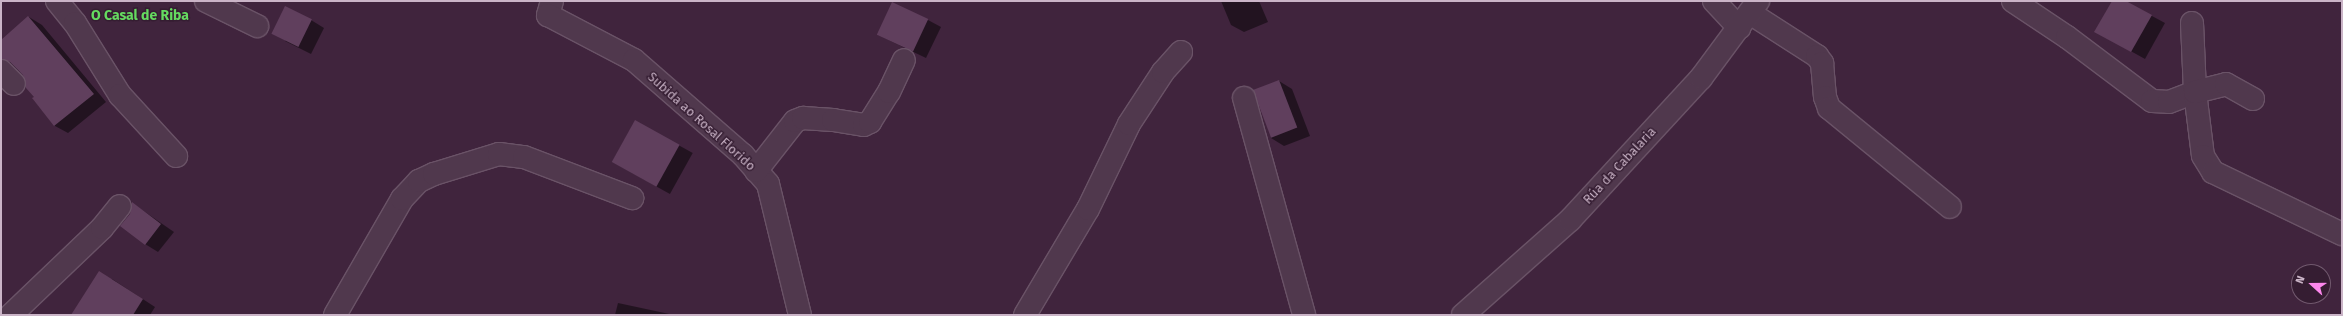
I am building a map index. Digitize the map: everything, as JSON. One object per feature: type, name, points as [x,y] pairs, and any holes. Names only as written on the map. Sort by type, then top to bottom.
[{"type":"street","points":[[57,1],[75,23],[120,96],[176,156]]},
{"type":"street","points":[[206,1],[257,26]]},
{"type":"street","name":"Subida ao Rosal Florido","points":[[552,1],[548,15],[634,60],[743,156],[768,184],[800,315]]},
{"type":"street","points":[[1714,1],[1749,14],[1817,56],[1822,63],[1825,98],[1829,108],[1950,207]]},
{"type":"street","points":[[2012,1],[2067,37],[2152,101],[2169,102],[2195,92],[2226,84],[2253,99]]},
{"type":"street","name":"Rúa da Cabalaria","points":[[1463,315],[1570,220],[1701,78],[1749,14]]},
{"type":"street","points":[[2192,23],[2195,92],[2203,156],[2213,172],[2342,234]]},
{"type":"street","points":[[1025,315],[1088,209],[1129,124],[1163,72],[1181,52]]},
{"type":"street","points":[[756,171],[795,121],[803,118],[833,120],[864,125],[870,122],[889,92],[904,60]]},
{"type":"street","points":[[1244,98],[1304,315]]},
{"type":"street","points":[[335,315],[402,199],[419,182],[434,174],[499,154],[524,157],[632,198]]},
{"type":"street","points":[[11,315],[102,228],[120,206]]},
{"type":"building","points":[[2112,1],[2126,1],[2152,15],[2131,52],[2094,32]]},
{"type":"building","points":[[892,2],[928,19],[913,52],[877,35]]},
{"type":"building","points":[[285,6],[312,19],[298,47],[271,34]]},
{"type":"building","points":[[28,16],[94,94],[54,126],[32,98],[34,97],[26,88],[23,75],[10,62],[1,59],[1,40]]},
{"type":"building","points":[[1279,80],[1297,128],[1271,138],[1253,90]]},
{"type":"building","points":[[635,120],[680,145],[656,187],[612,162]]},
{"type":"building","points":[[132,202],[161,224],[145,245],[120,226],[130,214]]},
{"type":"building","points":[[99,271],[143,299],[133,315],[71,315]]},
{"type":"district","name":"O Casal de Riba","points":[[140,16]]}]
